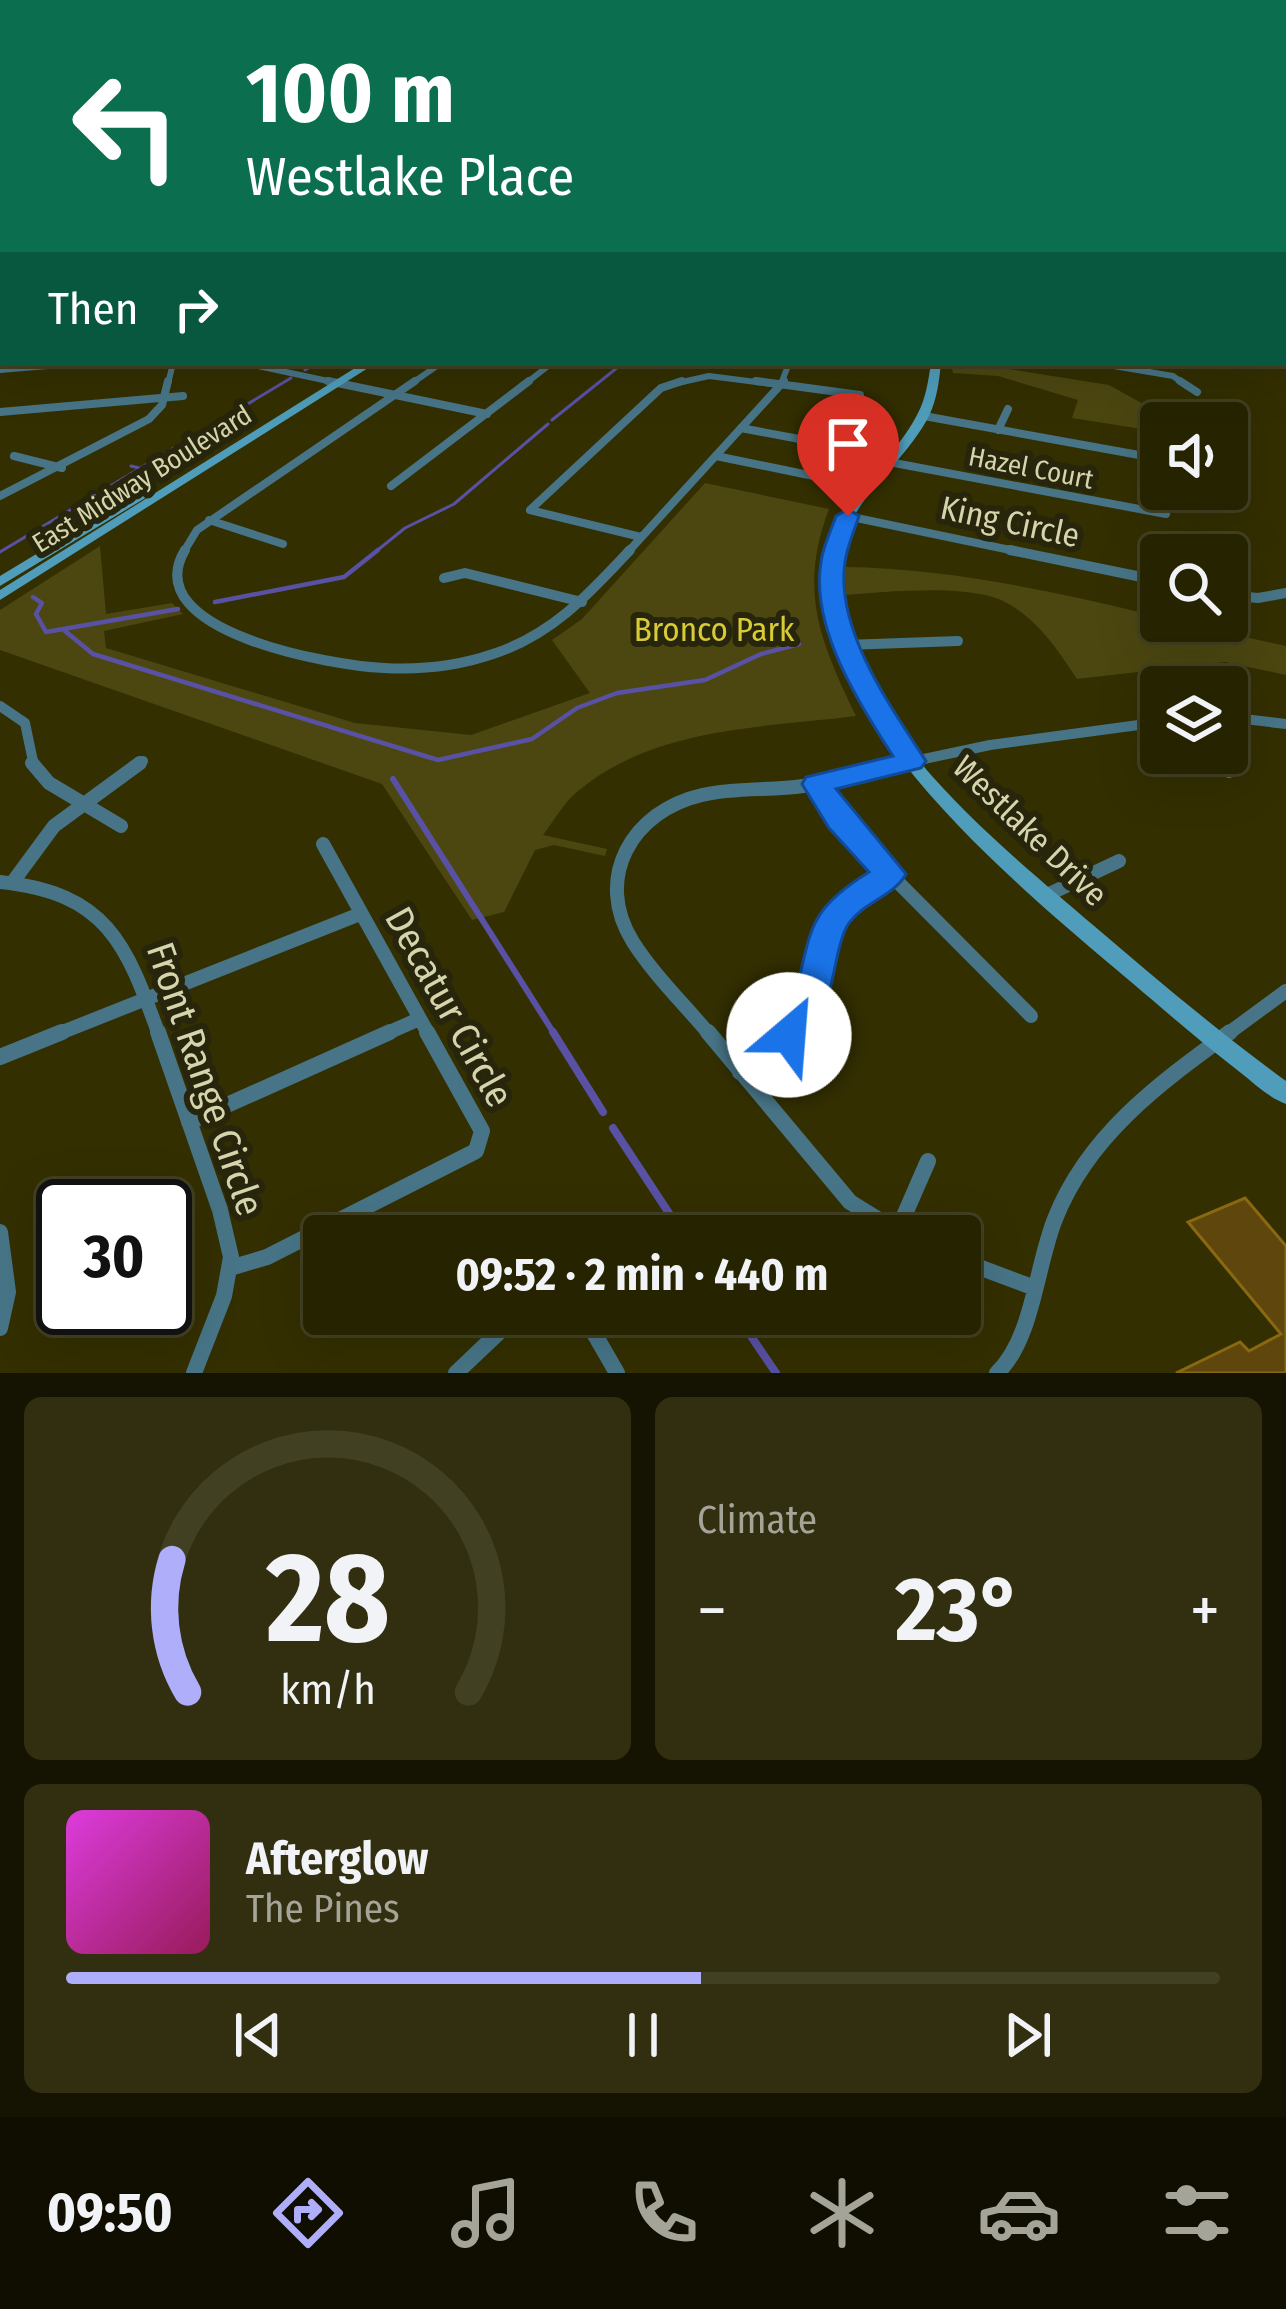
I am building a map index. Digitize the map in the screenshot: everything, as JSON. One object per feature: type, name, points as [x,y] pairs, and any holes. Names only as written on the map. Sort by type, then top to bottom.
[{"type":"street","points":[[0,370],[48,366]]},
{"type":"street","points":[[0,496],[149,419],[163,398],[172,366]]},
{"type":"street","points":[[259,366],[487,414]]},
{"type":"street","name":"East Midway Boulevard","points":[[0,596],[350,366]]},
{"type":"street","name":"East Midway Boulevard","points":[[0,582],[365,366]]},
{"type":"street","points":[[436,366],[209,520],[184,548],[175,573],[183,598],[206,621],[234,634],[357,666],[474,666],[544,633],[582,602],[779,385],[788,366]]},
{"type":"street","points":[[391,486],[548,366]]},
{"type":"street","name":"Westlake Drive","points":[[936,366],[934,392],[924,416],[867,487],[835,544],[832,579],[845,645],[867,695],[911,761],[971,826],[1218,1044],[1286,1094]]},
{"type":"street","points":[[1117,366],[1173,376],[1197,392]]},
{"type":"street","points":[[641,537],[530,510],[668,384],[704,378],[860,395]]},
{"type":"street","points":[[0,412],[183,396]]},
{"type":"street","points":[[998,430],[1008,409]]},
{"type":"street","points":[[924,416],[1140,455]]},
{"type":"street","points":[[741,428],[810,441]]},
{"type":"street","points":[[14,456],[62,468]]},
{"type":"street","points":[[716,456],[867,487]]},
{"type":"street","name":"Hazel Court","points":[[889,462],[1166,514]]},
{"type":"street","name":"King Circle","points":[[848,516],[1140,577]]},
{"type":"street","points":[[209,520],[283,544]]},
{"type":"street","points":[[444,578],[465,573],[582,602]]},
{"type":"street","points":[[1248,597],[1286,593]]},
{"type":"street","points":[[845,645],[958,641]]},
{"type":"street","points":[[0,706],[26,723],[30,760],[41,776],[109,812],[121,826]]},
{"type":"street","points":[[1248,719],[1286,724]]},
{"type":"street","points":[[871,1215],[850,1202],[634,944],[614,896],[615,872],[638,831],[673,805],[736,788],[817,784],[1005,742],[1140,725]]},
{"type":"street","points":[[6,882],[46,834],[142,761]]},
{"type":"street","points":[[817,784],[840,820],[1030,1016]]},
{"type":"street","name":"Decatur Circle","points":[[230,1268],[267,1258],[480,1147],[482,1131],[323,844]]},
{"type":"street","points":[[1047,896],[1119,861]]},
{"type":"street","points":[[740,1072],[787,1038],[812,1003],[818,954],[832,919],[854,897],[890,874]]},
{"type":"street","name":"Front Range Circle","points":[[6,882],[70,896],[106,919],[132,959],[220,1210],[230,1268],[212,1334],[194,1373]]},
{"type":"street","points":[[0,1058],[360,914]]},
{"type":"street","points":[[997,1373],[1012,1360],[1025,1337],[1032,1287],[1058,1211],[1084,1163],[1127,1113],[1286,991]]},
{"type":"street","points":[[189,1122],[419,1019]]},
{"type":"street","points":[[908,1215],[928,1161]]},
{"type":"street","points":[[0,1232],[8,1292],[0,1328]]},
{"type":"street","points":[[981,1267],[1032,1287]]},
{"type":"street","points":[[456,1373],[496,1335]]},
{"type":"street","points":[[596,1335],[617,1373]]},
{"type":"green space","points":[[952,366],[1002,366],[1109,385],[1140,402],[1140,429],[1072,418],[1078,400],[998,376],[953,373]]},
{"type":"green space","name":"Bronco Park","points":[[705,483],[829,509],[815,565],[817,615],[832,664],[856,716],[710,734],[640,754],[608,770],[573,795],[543,835],[607,849],[605,856],[554,845],[535,850],[504,912],[472,920],[382,784],[0,650],[0,610],[100,546],[106,614],[172,603],[183,614],[104,631],[106,648],[355,723],[471,735],[590,693],[552,640],[582,619]]},
{"type":"green space","points":[[844,567],[1012,585],[1140,612],[1140,642],[1248,642],[1248,637],[1286,646],[1286,675],[1225,662],[1140,666],[1140,672],[1077,679],[1038,627],[991,597],[951,591],[846,595]]},
{"type":"building","points":[[1245,1198],[1286,1246],[1286,1373],[1176,1373],[1240,1342],[1249,1351],[1281,1334],[1188,1222]]},
{"type":"waterway","points":[[305,370],[312,366]]},
{"type":"waterway","points":[[552,420],[619,366]]},
{"type":"waterway","points":[[140,468],[291,378]]},
{"type":"waterway","points":[[374,553],[405,528],[454,504],[548,424]]},
{"type":"waterway","points":[[131,466],[140,468]]},
{"type":"waterway","points":[[0,552],[140,468]]},
{"type":"waterway","points":[[215,602],[344,577],[378,550]]},
{"type":"waterway","points":[[33,597],[42,603],[36,614],[46,632],[178,609]]},
{"type":"waterway","points":[[65,631],[93,654],[438,760],[532,739],[577,708],[617,693],[705,680],[761,654],[799,644]]},
{"type":"waterway","points":[[393,779],[555,1035]]},
{"type":"waterway","points":[[553,1032],[603,1112]]},
{"type":"waterway","points":[[613,1128],[670,1215]]},
{"type":"waterway","points":[[750,1335],[776,1373]]},
{"type":"route","points":[[789,1035],[812,1003],[818,954],[832,919],[854,897],[890,874],[840,820],[817,784],[911,761],[867,695],[839,627],[832,564],[848,516]]}]
